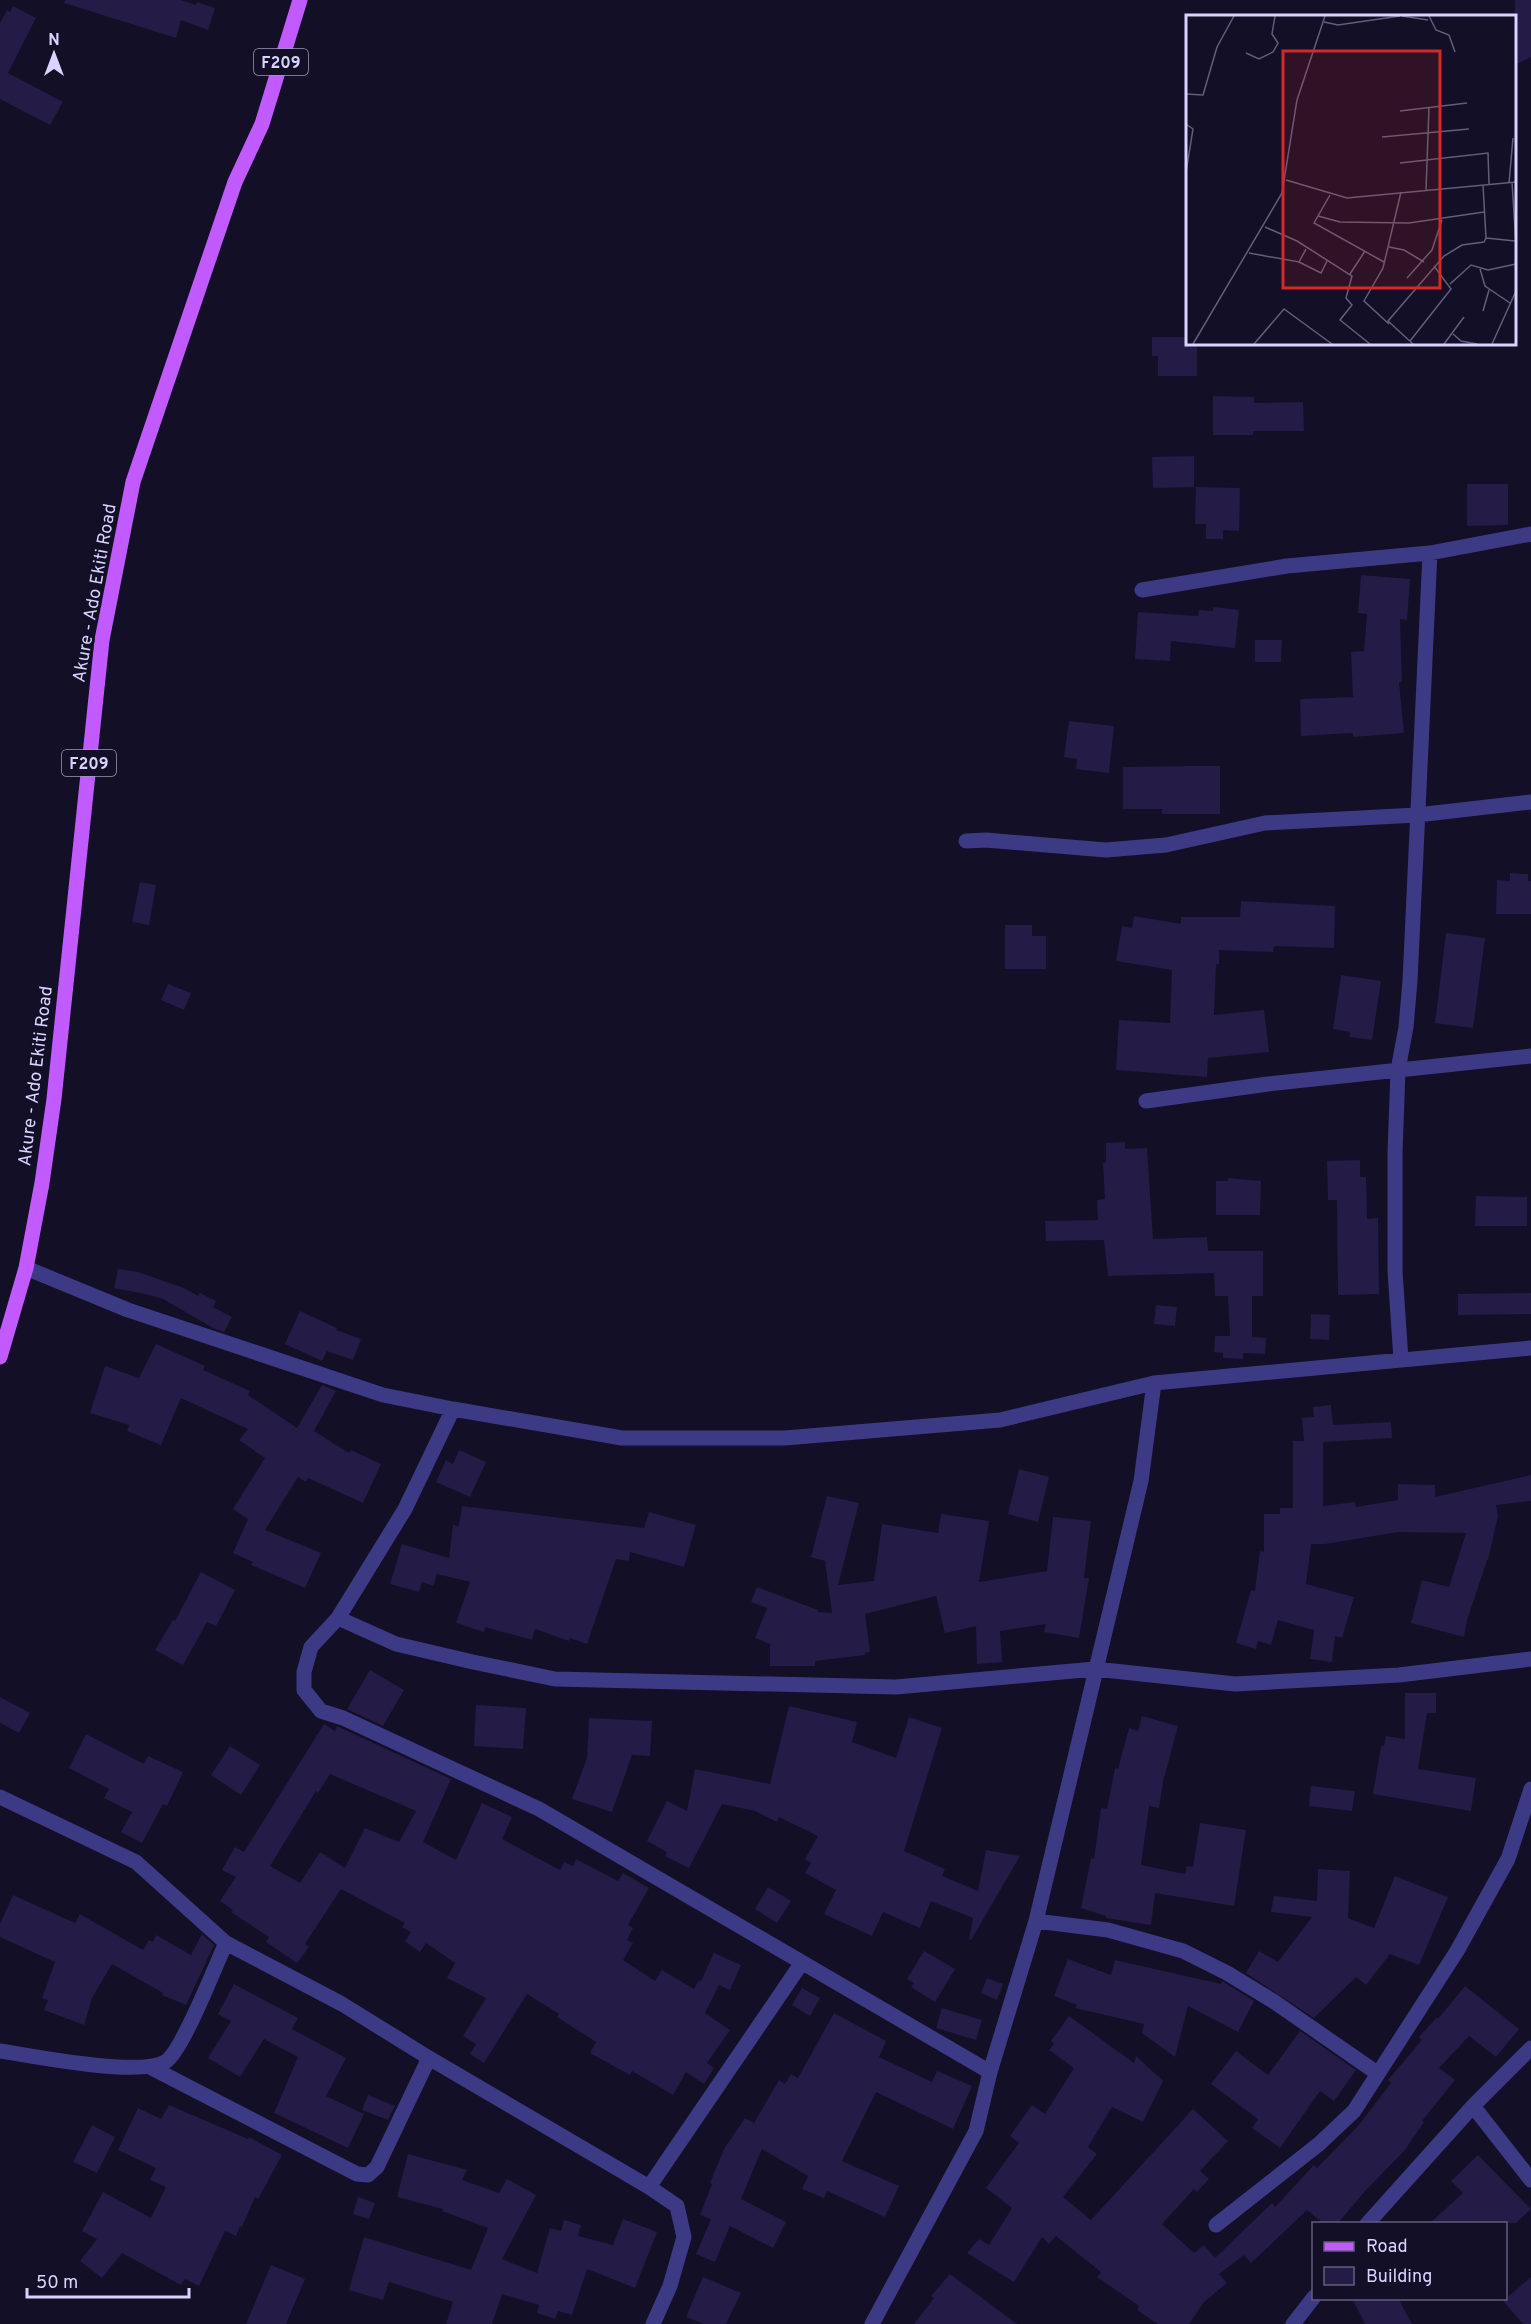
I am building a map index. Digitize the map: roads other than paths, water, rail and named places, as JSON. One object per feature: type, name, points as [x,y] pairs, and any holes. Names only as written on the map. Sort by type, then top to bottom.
[{"type":"main road","name":"Akure - Ado Ekiti Road","points":[[0,1357],[26,1268],[42,1183],[54,1099],[102,640],[133,482],[235,182],[262,124],[300,0]]},
{"type":"street","points":[[1142,590],[1287,566],[1430,553],[1531,534]]},
{"type":"street","points":[[1401,1360],[1395,1271],[1398,1071],[1406,1027],[1410,981],[1430,553]]},
{"type":"street","points":[[966,841],[986,840],[1106,850],[1166,845],[1265,823],[1417,814],[1531,802]]},
{"type":"street","points":[[1146,1101],[1268,1084],[1531,1056]]},
{"type":"street","points":[[26,1268],[128,1310],[383,1395],[622,1438],[785,1438],[1000,1420],[1154,1383],[1531,1348]]},
{"type":"street","points":[[872,2324],[976,2132],[990,2072],[1036,1921],[1141,1481],[1154,1383]]},
{"type":"street","points":[[453,1409],[405,1509],[338,1618],[311,1647],[303,1672],[304,1690],[321,1712],[354,1723],[539,1809],[801,1964],[990,2072]]},
{"type":"street","points":[[338,1618],[396,1644],[555,1679],[896,1688],[1095,1669],[1235,1684],[1399,1675],[1531,1659]]},
{"type":"street","points":[[1216,2225],[1319,2144],[1354,2111],[1457,1951],[1508,1859],[1531,1789]]},
{"type":"street","points":[[0,1797],[136,1862],[226,1943],[342,2004],[429,2058],[649,2187],[677,2206],[684,2237],[670,2286],[653,2324]]},
{"type":"street","points":[[1036,1921],[1108,1930],[1183,1951],[1227,1973],[1273,2001],[1377,2073]]},
{"type":"street","points":[[0,2051],[107,2067],[150,2067],[166,2062],[182,2042],[226,1943]]},
{"type":"street","points":[[649,2187],[801,1964]]},
{"type":"street","points":[[1368,2222],[1473,2106],[1531,2048]]},
{"type":"street","points":[[150,2067],[357,2174],[368,2175],[377,2167],[429,2058]]},
{"type":"street","points":[[1473,2106],[1531,2180]]},
{"type":"street","points":[[1293,2324],[1312,2300]]}]
